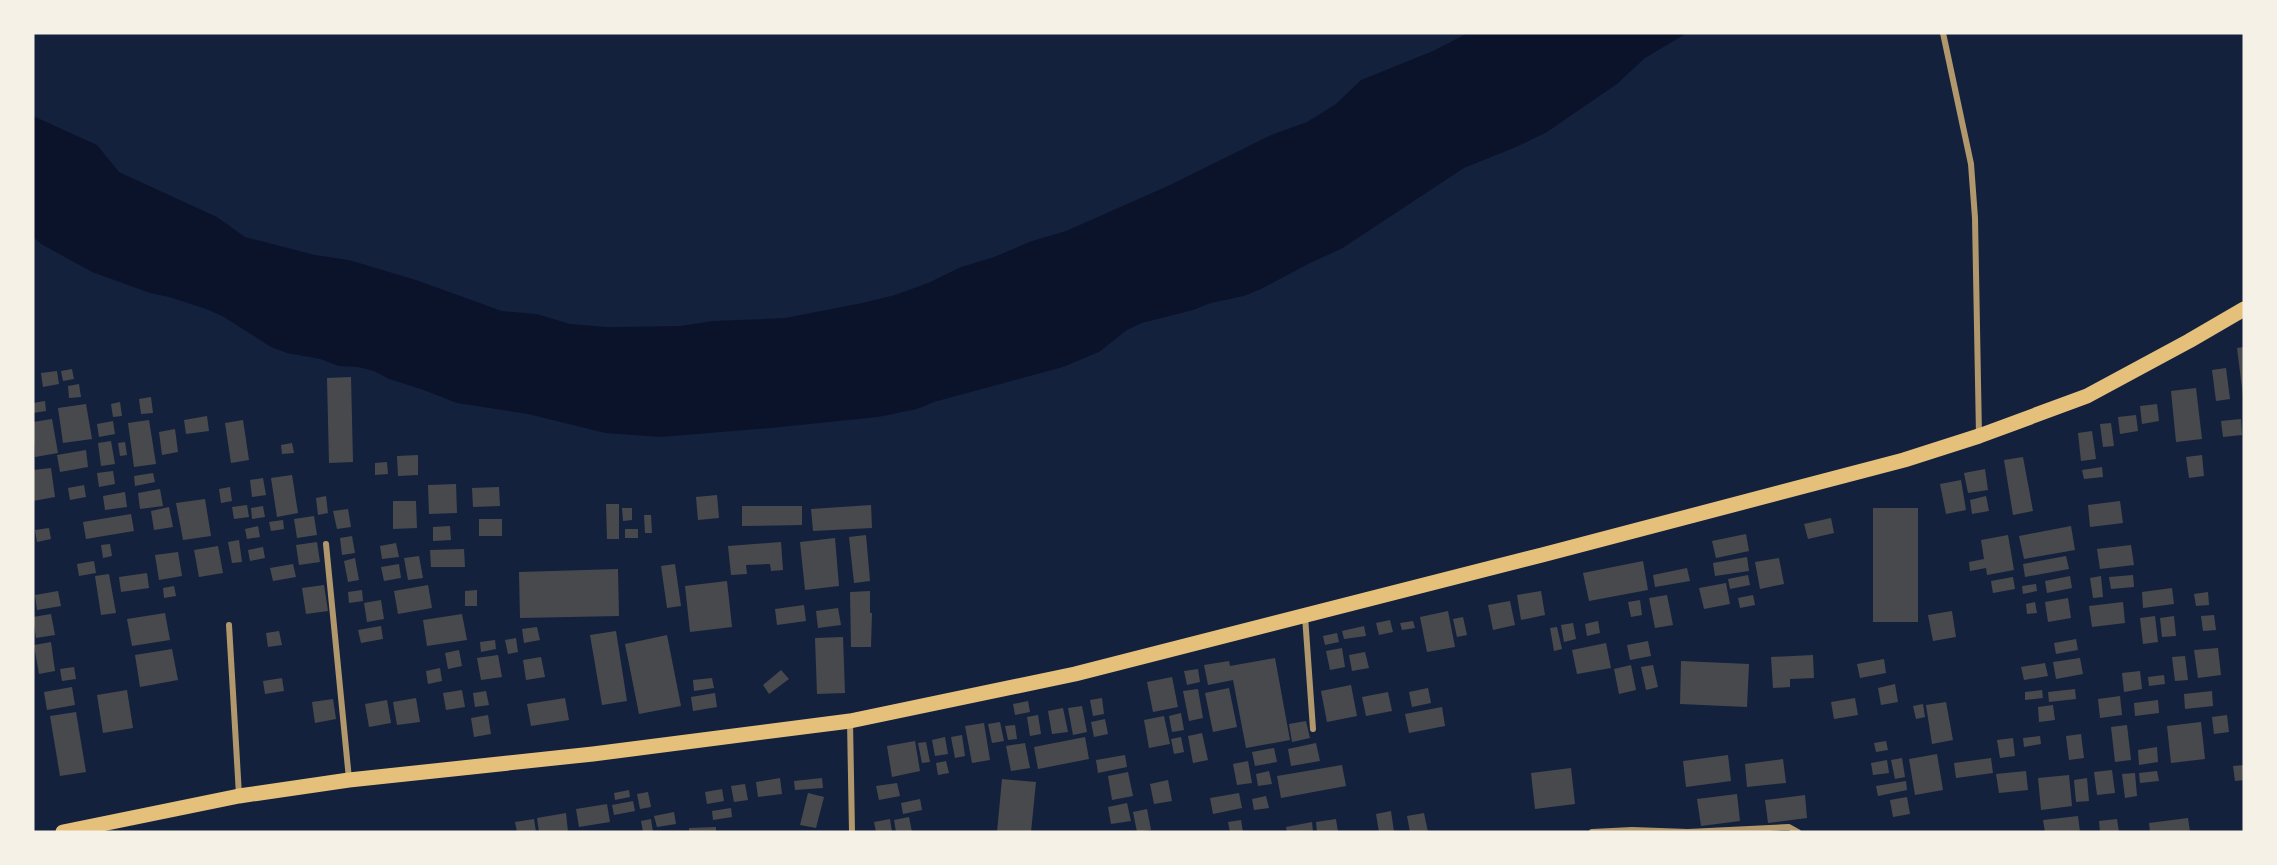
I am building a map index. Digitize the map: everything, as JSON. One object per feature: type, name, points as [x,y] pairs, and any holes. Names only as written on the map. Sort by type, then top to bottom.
[{"type":"main road","points":[[63,832],[239,796],[349,780],[593,754],[850,721],[1075,674],[1904,460],[1980,436],[2086,396],[2244,309]]},
{"type":"street","points":[[1943,33],[1971,164],[1975,218],[1980,436]]},
{"type":"street","points":[[326,544],[349,780]]},
{"type":"street","points":[[1305,616],[1313,729]]},
{"type":"street","points":[[228,625],[239,796]]},
{"type":"street","points":[[850,721],[852,832]]},
{"type":"street","points":[[1592,832],[1632,830],[1688,832],[1789,827],[1798,832]]},
{"type":"water","points":[[1468,33],[1687,33],[1645,58],[1617,84],[1547,132],[1464,168],[1341,249],[1261,289],[1244,296],[1142,323],[1127,330],[1099,352],[1063,367],[934,402],[917,409],[878,417],[661,437],[605,433],[528,414],[457,403],[389,379],[374,371],[339,366],[271,347],[224,317],[92,272],[41,244],[33,237],[33,116],[97,145],[119,172],[217,217],[245,237],[315,255],[349,260],[416,280],[502,311],[537,314],[570,324],[607,327],[680,326],[713,321],[785,318],[895,295],[928,283],[961,267],[1066,231],[1170,185],[1271,135],[1307,122],[1336,104],[1361,80],[1433,51]]},
{"type":"building","points":[[2244,347],[2244,396],[2243,396],[2237,348]]},
{"type":"building","points":[[2226,368],[2230,399],[2216,401],[2212,370]]},
{"type":"building","points":[[72,369],[74,379],[63,381],[61,371]]},
{"type":"building","points":[[57,371],[59,384],[43,387],[41,373]]},
{"type":"building","points":[[351,377],[353,462],[329,463],[327,378]]},
{"type":"building","points":[[79,384],[81,397],[69,398],[68,386]]},
{"type":"building","points":[[2196,388],[2202,439],[2176,442],[2171,391]]},
{"type":"building","points":[[151,397],[153,413],[141,414],[139,399]]},
{"type":"building","points":[[45,401],[46,411],[33,413],[33,403]]},
{"type":"building","points":[[120,402],[122,416],[113,417],[111,404]]},
{"type":"building","points":[[86,404],[92,439],[63,443],[58,408]]},
{"type":"building","points":[[2157,404],[2159,421],[2142,424],[2140,406]]},
{"type":"building","points":[[2136,415],[2138,431],[2120,434],[2118,417]]},
{"type":"building","points":[[207,416],[209,431],[186,434],[184,420]]},
{"type":"building","points":[[52,419],[58,453],[35,457],[33,422]]},
{"type":"building","points":[[2241,419],[2242,435],[2223,437],[2221,421]]},
{"type":"building","points":[[149,420],[156,464],[134,467],[128,423]]},
{"type":"building","points":[[243,420],[249,460],[231,463],[225,423]]},
{"type":"building","points":[[113,421],[115,434],[99,437],[97,424]]},
{"type":"building","points":[[2111,423],[2114,446],[2103,447],[2100,424]]},
{"type":"building","points":[[175,429],[178,452],[162,455],[159,432]]},
{"type":"building","points":[[2092,431],[2096,459],[2081,461],[2078,433]]},
{"type":"building","points":[[111,441],[115,464],[101,466],[98,443]]},
{"type":"building","points":[[125,442],[127,455],[120,456],[118,443]]},
{"type":"building","points":[[292,443],[294,453],[282,454],[281,445]]},
{"type":"building","points":[[86,450],[88,467],[60,472],[57,455]]},
{"type":"building","points":[[418,455],[418,475],[398,476],[397,456]]},
{"type":"building","points":[[2202,455],[2204,476],[2189,478],[2186,457]]},
{"type":"building","points":[[2023,457],[2033,511],[2013,515],[2004,460]]},
{"type":"building","points":[[387,462],[388,474],[375,475],[375,463]]},
{"type":"building","points":[[2102,467],[2103,477],[2084,479],[2082,470]]},
{"type":"building","points":[[51,468],[55,497],[33,501],[33,470]]},
{"type":"building","points":[[1985,469],[1988,490],[1968,493],[1964,473]]},
{"type":"building","points":[[113,471],[115,484],[99,487],[97,473]]},
{"type":"building","points":[[153,473],[155,482],[135,486],[134,476]]},
{"type":"building","points":[[292,475],[298,513],[277,517],[271,478]]},
{"type":"building","points":[[263,478],[266,495],[252,497],[250,480]]},
{"type":"building","points":[[1961,480],[1966,510],[1946,514],[1940,484]]},
{"type":"building","points":[[456,484],[457,513],[429,514],[428,485]]},
{"type":"building","points":[[84,485],[86,497],[70,500],[68,488]]},
{"type":"building","points":[[230,487],[232,501],[221,503],[219,489]]},
{"type":"building","points":[[499,487],[500,506],[473,507],[472,488]]},
{"type":"building","points":[[160,489],[163,506],[140,509],[138,493]]},
{"type":"building","points":[[125,492],[127,507],[105,510],[103,496]]},
{"type":"building","points":[[717,495],[719,518],[698,520],[696,497]]},
{"type":"building","points":[[326,496],[328,513],[318,515],[316,498]]},
{"type":"building","points":[[1986,496],[1989,511],[1972,514],[1970,500]]},
{"type":"building","points":[[205,499],[211,536],[183,540],[176,503]]},
{"type":"building","points":[[393,501],[416,501],[417,528],[393,529]]},
{"type":"building","points":[[2120,501],[2123,523],[2090,527],[2088,505]]},
{"type":"building","points":[[606,504],[619,504],[619,539],[607,539]]},
{"type":"building","points":[[247,505],[249,517],[234,519],[232,507]]},
{"type":"building","points":[[871,505],[872,528],[813,531],[811,509]]},
{"type":"building","points":[[263,506],[265,517],[252,519],[251,508]]},
{"type":"building","points":[[742,506],[802,506],[802,525],[742,526]]},
{"type":"building","points":[[169,507],[173,527],[154,530],[151,511]]},
{"type":"building","points":[[622,508],[632,508],[632,520],[623,521]]},
{"type":"building","points":[[1873,508],[1918,508],[1918,622],[1873,622]]},
{"type":"building","points":[[348,509],[351,527],[337,529],[333,511]]},
{"type":"building","points":[[131,514],[134,531],[86,539],[83,522]]},
{"type":"building","points":[[644,515],[651,515],[652,533],[645,533]]},
{"type":"building","points":[[314,516],[317,535],[297,538],[294,519]]},
{"type":"building","points":[[1831,518],[1834,533],[1808,539],[1804,524]]},
{"type":"building","points":[[479,519],[502,519],[502,536],[479,536]]},
{"type":"building","points":[[283,520],[284,529],[271,531],[269,522]]},
{"type":"building","points":[[258,526],[260,537],[247,539],[245,529]]},
{"type":"building","points":[[450,526],[451,540],[433,541],[433,527]]},
{"type":"building","points":[[2071,526],[2075,550],[2024,559],[2019,536]]},
{"type":"building","points":[[49,528],[51,539],[37,542],[35,530]]},
{"type":"building","points":[[625,529],[638,529],[638,538],[625,538]]},
{"type":"building","points":[[1746,534],[1749,551],[1716,558],[1712,541]]},
{"type":"building","points":[[866,535],[870,581],[854,583],[849,537]]},
{"type":"building","points":[[2008,535],[2014,570],[1987,575],[1986,568],[1970,571],[1969,562],[1984,559],[1981,540]]},
{"type":"building","points":[[352,536],[355,553],[342,555],[340,538]]},
{"type":"building","points":[[835,538],[839,586],[805,590],[800,542]]},
{"type":"building","points":[[239,540],[242,562],[232,563],[228,542]]},
{"type":"building","points":[[317,542],[320,562],[299,565],[296,545]]},
{"type":"building","points":[[781,542],[783,570],[771,571],[770,564],[746,565],[747,574],[731,575],[728,546]]},
{"type":"building","points":[[396,543],[399,557],[382,559],[380,546]]},
{"type":"building","points":[[110,544],[112,556],[103,558],[101,545]]},
{"type":"building","points":[[2131,545],[2134,565],[2100,569],[2097,549]]},
{"type":"building","points":[[218,546],[223,573],[199,577],[194,550]]},
{"type":"building","points":[[263,547],[265,558],[250,561],[248,550]]},
{"type":"building","points":[[464,549],[465,567],[431,567],[430,550]]},
{"type":"building","points":[[178,552],[182,576],[159,580],[155,555]]},
{"type":"building","points":[[419,556],[423,578],[408,580],[404,558]]},
{"type":"building","points":[[2066,556],[2069,569],[2025,577],[2023,564]]},
{"type":"building","points":[[1747,557],[1749,571],[1715,576],[1713,563]]},
{"type":"building","points":[[355,558],[359,580],[348,582],[344,561]]},
{"type":"building","points":[[1779,558],[1784,584],[1760,589],[1755,562]]},
{"type":"building","points":[[94,561],[96,573],[79,576],[77,564]]},
{"type":"building","points":[[1643,561],[1648,590],[1589,601],[1583,573]]},
{"type":"building","points":[[293,564],[296,577],[273,581],[270,568]]},
{"type":"building","points":[[399,564],[401,578],[384,581],[381,567]]},
{"type":"building","points":[[675,564],[681,606],[667,608],[661,566]]},
{"type":"building","points":[[1687,568],[1690,581],[1655,587],[1653,575]]},
{"type":"building","points":[[618,569],[619,616],[520,618],[519,572]]},
{"type":"building","points":[[147,573],[149,588],[121,592],[119,577]]},
{"type":"building","points":[[109,574],[116,613],[101,615],[95,576]]},
{"type":"building","points":[[1748,575],[1750,585],[1730,589],[1728,579]]},
{"type":"building","points":[[2133,575],[2134,587],[2111,589],[2109,577]]},
{"type":"building","points":[[2070,576],[2072,588],[2047,593],[2045,581]]},
{"type":"building","points":[[2101,576],[2103,597],[2093,598],[2090,578]]},
{"type":"building","points":[[2013,577],[2015,589],[1993,593],[1991,581]]},
{"type":"building","points":[[727,581],[732,627],[690,632],[685,586]]},
{"type":"building","points":[[1726,583],[1730,604],[1704,609],[1699,588]]},
{"type":"building","points":[[2036,584],[2037,591],[2023,594],[2022,586]]},
{"type":"building","points":[[324,585],[328,611],[306,614],[302,588]]},
{"type":"building","points":[[428,585],[432,608],[398,614],[394,591]]},
{"type":"building","points":[[174,586],[176,596],[164,598],[163,588]]},
{"type":"building","points":[[2172,588],[2174,604],[2143,608],[2142,592]]},
{"type":"building","points":[[362,590],[363,601],[349,603],[348,592]]},
{"type":"building","points":[[477,590],[477,606],[465,606],[465,591]]},
{"type":"building","points":[[58,591],[61,606],[37,610],[35,595]]},
{"type":"building","points":[[870,591],[871,647],[851,647],[850,592]]},
{"type":"building","points":[[1541,591],[1545,615],[1521,620],[1517,595]]},
{"type":"building","points":[[2208,592],[2209,605],[2196,606],[2194,594]]},
{"type":"building","points":[[1667,595],[1673,625],[1655,628],[1649,598]]},
{"type":"building","points":[[1753,595],[1755,605],[1740,608],[1738,598]]},
{"type":"building","points":[[2068,598],[2071,618],[2048,622],[2045,602]]},
{"type":"building","points":[[381,600],[384,619],[367,622],[364,603]]},
{"type":"building","points":[[1640,600],[1642,615],[1631,617],[1628,602]]},
{"type":"building","points":[[1510,601],[1515,625],[1493,630],[1488,605]]},
{"type":"building","points":[[2035,602],[2037,613],[2027,614],[2026,604]]},
{"type":"building","points":[[2123,602],[2125,623],[2092,627],[2089,606]]},
{"type":"building","points":[[804,605],[806,621],[777,625],[775,609]]},
{"type":"building","points":[[838,608],[841,625],[818,628],[816,611]]},
{"type":"building","points":[[1448,611],[1455,647],[1427,652],[1420,617]]},
{"type":"building","points":[[1952,611],[1956,637],[1933,641],[1928,615]]},
{"type":"building","points":[[165,613],[170,640],[132,646],[127,619]]},
{"type":"building","points":[[51,614],[55,635],[36,638],[33,617]]},
{"type":"building","points":[[462,614],[467,640],[427,646],[423,620]]},
{"type":"building","points":[[2214,615],[2216,630],[2203,631],[2201,616]]},
{"type":"building","points":[[2155,616],[2158,642],[2143,644],[2140,618]]},
{"type":"building","points":[[2174,616],[2176,636],[2162,637],[2160,618]]},
{"type":"building","points":[[1463,617],[1467,635],[1457,637],[1453,619]]},
{"type":"building","points":[[1390,620],[1393,632],[1379,635],[1376,623]]},
{"type":"building","points":[[1413,621],[1415,628],[1402,630],[1400,623]]},
{"type":"building","points":[[1598,621],[1600,633],[1587,636],[1585,624]]},
{"type":"building","points":[[1573,623],[1576,639],[1564,642],[1561,625]]},
{"type":"building","points":[[381,626],[383,639],[361,643],[358,630]]},
{"type":"building","points":[[1364,626],[1366,636],[1344,639],[1342,631]]},
{"type":"building","points":[[537,627],[540,640],[524,643],[522,629]]},
{"type":"building","points":[[1557,627],[1562,649],[1554,651],[1550,628]]},
{"type":"building","points":[[279,631],[282,645],[268,647],[266,633]]},
{"type":"building","points":[[616,631],[627,701],[602,705],[590,635]]},
{"type":"building","points":[[1337,633],[1339,642],[1325,645],[1323,636]]},
{"type":"building","points":[[667,635],[681,706],[639,714],[625,644]]},
{"type":"building","points":[[843,637],[845,693],[817,694],[815,638]]},
{"type":"building","points":[[516,638],[518,652],[508,654],[505,640]]},
{"type":"building","points":[[2076,639],[2078,650],[2056,654],[2054,643]]},
{"type":"building","points":[[495,640],[496,649],[481,652],[480,642]]},
{"type":"building","points":[[1648,641],[1651,656],[1630,660],[1627,645]]},
{"type":"building","points":[[51,642],[55,671],[39,674],[34,645]]},
{"type":"building","points":[[1606,643],[1611,668],[1577,674],[1572,650]]},
{"type":"building","points":[[1342,648],[1345,667],[1330,670],[1326,651]]},
{"type":"building","points":[[2218,648],[2221,675],[2198,678],[2194,650]]},
{"type":"building","points":[[172,649],[178,680],[140,687],[135,655]]},
{"type":"building","points":[[459,650],[462,666],[448,669],[445,653]]},
{"type":"building","points":[[1365,652],[1369,668],[1352,671],[1349,655]]},
{"type":"building","points":[[498,655],[502,677],[481,680],[477,658]]},
{"type":"building","points":[[1813,655],[1814,678],[1790,679],[1790,687],[1773,688],[1771,657]]},
{"type":"building","points":[[2185,656],[2188,680],[2175,681],[2172,657]]},
{"type":"building","points":[[541,657],[545,677],[526,680],[523,660]]},
{"type":"building","points":[[1275,658],[1290,740],[1246,748],[1233,680],[1208,685],[1204,665],[1229,661],[1230,666]]},
{"type":"building","points":[[2080,658],[2083,674],[2056,679],[2053,662]]},
{"type":"building","points":[[1884,659],[1886,673],[1860,678],[1857,664]]},
{"type":"building","points":[[1681,661],[1749,664],[1747,707],[1680,704]]},
{"type":"building","points":[[2045,663],[2048,676],[2024,680],[2021,667]]},
{"type":"building","points":[[1631,665],[1636,690],[1619,694],[1614,669]]},
{"type":"building","points":[[1653,665],[1658,687],[1646,690],[1641,667]]},
{"type":"building","points":[[74,667],[76,679],[62,681],[60,669]]},
{"type":"building","points":[[440,668],[442,681],[428,684],[426,671]]},
{"type":"building","points":[[1198,669],[1200,682],[1187,685],[1184,671]]},
{"type":"building","points":[[781,670],[789,679],[769,694],[763,685]]},
{"type":"building","points":[[2140,671],[2142,689],[2124,692],[2122,673]]},
{"type":"building","points":[[2164,675],[2165,684],[2149,686],[2148,677]]},
{"type":"building","points":[[1172,677],[1178,707],[1153,712],[1147,682]]},
{"type":"building","points":[[282,678],[284,691],[265,694],[263,681]]},
{"type":"building","points":[[712,678],[714,688],[694,691],[693,680]]},
{"type":"building","points":[[1895,684],[1898,702],[1881,705],[1878,688]]},
{"type":"building","points":[[1351,685],[1357,716],[1327,722],[1321,691]]},
{"type":"building","points":[[72,687],[75,705],[47,710],[44,692]]},
{"type":"building","points":[[1229,688],[1237,727],[1213,732],[1205,693]]},
{"type":"building","points":[[1428,688],[1431,703],[1412,707],[1409,692]]},
{"type":"building","points":[[1198,689],[1203,718],[1189,721],[1183,691]]},
{"type":"building","points":[[2075,689],[2076,699],[2049,702],[2048,692]]},
{"type":"building","points":[[127,690],[133,728],[103,733],[97,695]]},
{"type":"building","points":[[462,690],[465,707],[446,710],[443,693]]},
{"type":"building","points":[[2042,690],[2043,698],[2025,700],[2025,692]]},
{"type":"building","points":[[486,691],[489,705],[475,707],[473,693]]},
{"type":"building","points":[[2212,691],[2213,706],[2185,709],[2184,694]]},
{"type":"building","points":[[1388,692],[1392,711],[1366,716],[1362,697]]},
{"type":"building","points":[[715,693],[717,707],[693,711],[691,697]]},
{"type":"building","points":[[2120,696],[2122,715],[2100,718],[2098,699]]},
{"type":"building","points":[[416,698],[420,722],[397,725],[393,702]]},
{"type":"building","points":[[565,698],[569,720],[531,726],[527,704]]},
{"type":"building","points":[[1102,698],[1104,714],[1093,716],[1090,700]]},
{"type":"building","points":[[1855,698],[1858,715],[1834,719],[1831,702]]},
{"type":"building","points":[[333,699],[336,719],[315,723],[312,702]]},
{"type":"building","points":[[387,700],[391,723],[369,727],[365,704]]},
{"type":"building","points":[[2158,700],[2159,713],[2135,716],[2134,703]]},
{"type":"building","points":[[1028,701],[1030,712],[1015,715],[1013,704]]},
{"type":"building","points":[[1946,702],[1953,740],[1932,744],[1926,705]]},
{"type":"building","points":[[1923,704],[1925,717],[1916,719],[1913,706]]},
{"type":"building","points":[[2053,705],[2055,720],[2039,722],[2038,707]]},
{"type":"building","points":[[1082,706],[1087,732],[1073,735],[1068,708]]},
{"type":"building","points":[[1442,707],[1445,726],[1409,733],[1405,714]]},
{"type":"building","points":[[1063,708],[1068,732],[1052,734],[1048,711]]},
{"type":"building","points":[[76,712],[86,772],[60,776],[50,716]]},
{"type":"building","points":[[1181,713],[1184,730],[1172,732],[1169,716]]},
{"type":"building","points":[[488,715],[491,734],[474,737],[471,718]]},
{"type":"building","points":[[1038,715],[1041,734],[1030,736],[1027,717]]},
{"type":"building","points":[[2227,715],[2229,732],[2214,734],[2212,717]]},
{"type":"building","points":[[1164,716],[1170,744],[1149,748],[1144,720]]},
{"type":"building","points":[[1105,719],[1108,734],[1094,737],[1091,722]]},
{"type":"building","points":[[1306,721],[1310,738],[1292,742],[1289,724]]},
{"type":"building","points":[[1000,722],[1004,741],[992,743],[988,724]]},
{"type":"building","points":[[2201,722],[2205,759],[2171,763],[2167,726]]},
{"type":"building","points":[[984,723],[990,760],[972,763],[965,726]]},
{"type":"building","points":[[1015,725],[1017,739],[1008,740],[1005,726]]},
{"type":"building","points":[[2127,725],[2131,760],[2115,762],[2111,727]]},
{"type":"building","points":[[1202,733],[1208,760],[1193,763],[1188,736]]},
{"type":"building","points":[[2081,734],[2084,758],[2069,760],[2066,736]]},
{"type":"building","points":[[962,735],[965,756],[955,758],[951,737]]},
{"type":"building","points":[[2040,736],[2041,744],[2024,747],[2023,738]]},
{"type":"building","points":[[945,737],[948,754],[935,756],[932,740]]},
{"type":"building","points":[[1085,737],[1089,759],[1038,769],[1034,747]]},
{"type":"building","points":[[1181,737],[1184,752],[1174,754],[1171,739]]},
{"type":"building","points":[[2013,738],[2015,756],[2000,758],[1997,740]]},
{"type":"building","points":[[915,741],[920,771],[892,777],[887,746]]},
{"type":"building","points":[[1886,741],[1888,750],[1876,752],[1874,743]]},
{"type":"building","points":[[926,742],[930,762],[922,763],[918,743]]},
{"type":"building","points":[[1025,743],[1030,768],[1011,771],[1006,746]]},
{"type":"building","points":[[1316,743],[1320,761],[1291,766],[1288,749]]},
{"type":"building","points":[[2157,747],[2158,762],[2139,765],[2138,750]]},
{"type":"building","points":[[1274,748],[1277,762],[1255,766],[1252,752]]},
{"type":"building","points":[[1937,754],[1943,790],[1915,795],[1909,759]]},
{"type":"building","points":[[1125,755],[1127,767],[1098,773],[1096,760]]},
{"type":"building","points":[[1728,755],[1731,781],[1686,787],[1683,761]]},
{"type":"building","points":[[1902,758],[1905,777],[1895,779],[1891,760]]},
{"type":"building","points":[[1991,758],[1993,773],[1956,778],[1954,763]]},
{"type":"building","points":[[1783,759],[1786,783],[1747,787],[1745,764]]},
{"type":"building","points":[[1887,760],[1889,773],[1873,775],[1871,763]]},
{"type":"building","points":[[946,761],[949,773],[938,775],[936,763]]},
{"type":"building","points":[[1248,761],[1252,783],[1237,785],[1233,764]]},
{"type":"building","points":[[1342,765],[1346,786],[1281,798],[1277,776]]},
{"type":"building","points":[[2244,765],[2244,780],[2235,781],[2233,766]]},
{"type":"building","points":[[1571,768],[1575,804],[1535,809],[1531,773]]},
{"type":"building","points":[[2112,770],[2115,793],[2097,795],[2094,772]]},
{"type":"building","points":[[1269,771],[1272,784],[1258,786],[1256,774]]},
{"type":"building","points":[[2026,771],[2028,790],[1999,793],[1996,774]]},
{"type":"building","points":[[2157,771],[2159,781],[2140,783],[2139,773]]},
{"type":"building","points":[[1128,772],[1133,796],[1112,800],[1108,776]]},
{"type":"building","points":[[2135,773],[2137,796],[2125,798],[2122,774]]},
{"type":"building","points":[[2069,775],[2072,806],[2041,810],[2038,778]]},
{"type":"building","points":[[780,778],[782,794],[758,797],[756,782]]},
{"type":"building","points":[[822,778],[823,788],[795,790],[794,781]]},
{"type":"building","points":[[2087,778],[2089,801],[2076,802],[2074,780]]},
{"type":"building","points":[[1002,779],[1036,782],[1031,832],[997,832]]},
{"type":"building","points":[[1168,780],[1172,801],[1154,804],[1150,784]]},
{"type":"building","points":[[1906,781],[1907,790],[1878,796],[1876,786]]},
{"type":"building","points":[[897,783],[900,796],[879,800],[876,786]]},
{"type":"building","points":[[745,784],[748,800],[734,802],[731,786]]},
{"type":"building","points":[[722,789],[724,801],[707,804],[705,792]]},
{"type":"building","points":[[629,790],[630,797],[615,800],[614,793]]},
{"type":"building","points":[[648,792],[651,807],[640,809],[637,794]]},
{"type":"building","points":[[808,793],[824,797],[816,828],[800,825]]},
{"type":"building","points":[[1239,793],[1242,808],[1213,814],[1210,798]]},
{"type":"building","points":[[1737,794],[1740,821],[1701,826],[1697,799]]},
{"type":"building","points":[[1805,795],[1807,818],[1768,823],[1765,800]]},
{"type":"building","points":[[1266,796],[1269,808],[1254,810],[1252,799]]},
{"type":"building","points":[[1907,797],[1910,814],[1893,817],[1890,800]]},
{"type":"building","points":[[920,799],[922,810],[903,814],[901,803]]},
{"type":"building","points":[[633,801],[635,811],[614,815],[612,805]]},
{"type":"building","points":[[1127,803],[1131,821],[1111,824],[1108,807]]},
{"type":"building","points":[[607,804],[610,822],[579,827],[576,809]]},
{"type":"building","points":[[731,808],[732,817],[713,820],[712,811]]},
{"type":"building","points":[[1147,809],[1151,830],[1137,832],[1133,812]]},
{"type":"building","points":[[1391,811],[1394,832],[1379,832],[1376,814]]},
{"type":"building","points":[[674,812],[676,824],[657,827],[654,816]]},
{"type":"building","points":[[566,813],[568,832],[539,832],[537,818]]},
{"type":"building","points":[[1424,813],[1428,832],[1410,832],[1407,816]]},
{"type":"building","points":[[2078,816],[2080,832],[2045,832],[2043,820]]},
{"type":"building","points":[[909,817],[912,832],[896,832],[894,820]]},
{"type":"building","points":[[2188,818],[2190,832],[2150,832],[2149,823]]},
{"type":"building","points":[[534,819],[536,832],[517,832],[515,822]]},
{"type":"building","points":[[651,819],[653,832],[643,832],[641,821]]},
{"type":"building","points":[[890,819],[892,832],[876,832],[874,822]]},
{"type":"building","points":[[1336,819],[1338,832],[1317,832],[1316,822]]},
{"type":"building","points":[[2117,819],[2119,832],[2100,832],[2099,821]]},
{"type":"building","points":[[1241,820],[1243,832],[1230,832],[1228,822]]},
{"type":"building","points":[[1312,822],[1313,832],[1287,832],[1286,827]]},
{"type":"building","points":[[716,827],[716,832],[689,832],[689,828]]}]
